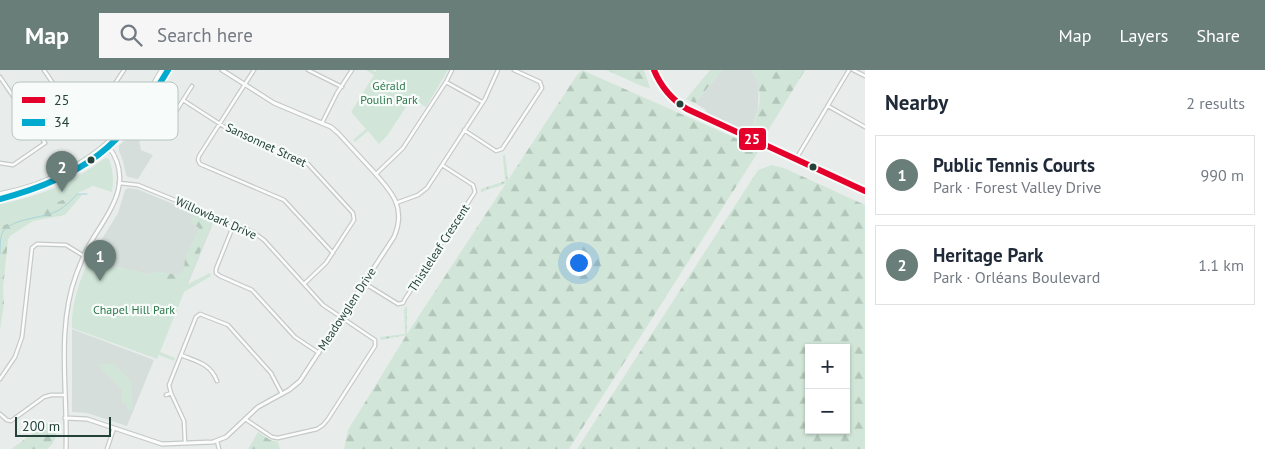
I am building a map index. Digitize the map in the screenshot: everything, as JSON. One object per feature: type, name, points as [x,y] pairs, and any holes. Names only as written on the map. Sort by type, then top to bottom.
[{"type":"main road","points":[[154,82],[162,70]]},
{"type":"main road","points":[[161,82],[168,70]]},
{"type":"main road","points":[[0,194],[30,186],[56,176],[77,164],[110,140]]},
{"type":"main road","points":[[0,199],[37,189],[61,179],[110,148],[117,140]]},
{"type":"street","points":[[44,70],[52,82]]},
{"type":"street","points":[[116,82],[124,70]]},
{"type":"street","points":[[222,70],[274,103],[322,123],[338,133],[392,193],[396,203],[422,194],[427,188],[482,102],[498,70]]},
{"type":"street","points":[[254,70],[198,156],[198,160],[200,164],[284,200],[333,253]]},
{"type":"street","points":[[308,70],[342,86]]},
{"type":"street","points":[[322,123],[352,70]]},
{"type":"street","points":[[376,174],[403,148],[452,70]]},
{"type":"street","points":[[464,130],[496,151],[502,149],[542,88],[540,82],[514,70]]},
{"type":"street","points":[[654,70],[666,93],[687,110],[865,191]]},
{"type":"street","points":[[796,160],[849,70]]},
{"type":"street","points":[[853,70],[865,76]]},
{"type":"street","points":[[0,77],[12,95]]},
{"type":"street","points":[[446,82],[482,102]]},
{"type":"street","points":[[178,108],[192,86]]},
{"type":"street","name":"Sansonnet Street","points":[[183,100],[237,135],[308,164],[353,213],[354,220],[333,253],[323,266],[304,284]]},
{"type":"street","points":[[828,106],[865,127]]},
{"type":"street","points":[[0,163],[13,165],[45,143],[43,140]]},
{"type":"street","points":[[66,449],[65,319],[72,287],[84,256],[114,205],[119,183],[118,166],[110,148],[106,144]]},
{"type":"street","name":"Thistleleaf Crescent","points":[[364,283],[398,304],[403,303],[475,192],[473,185],[442,165]]},
{"type":"street","name":"Willowbark Drive","points":[[119,183],[138,185],[253,232],[264,240],[323,305],[373,338],[376,343],[323,425],[311,431],[278,438],[272,437],[245,419]]},
{"type":"street","name":"Meadowglen Drive","points":[[66,418],[84,418],[162,444],[217,440],[231,433],[258,407],[300,382],[396,232],[399,214],[396,203]]},
{"type":"street","points":[[234,224],[216,273],[252,290],[295,337],[319,353]]},
{"type":"street","points":[[0,379],[15,357],[22,337],[32,248],[37,244],[66,246],[84,256]]},
{"type":"street","points":[[186,443],[184,421],[171,393],[170,381],[196,317],[200,314],[228,325],[271,373],[282,394]]},
{"type":"street","points":[[180,355],[208,366],[214,373],[217,381]]},
{"type":"street","points":[[166,395],[171,393]]},
{"type":"street","points":[[0,414],[11,421],[44,397],[65,395]]},
{"type":"street","points":[[107,449],[114,428]]},
{"type":"street","points":[[217,440],[219,449]]},
{"type":"shaded area","points":[[722,70],[751,70],[759,83],[758,109],[750,134],[705,113],[706,110],[695,103]]},
{"type":"shaded area","points":[[125,140],[139,140],[141,150],[153,155],[138,179],[126,175],[119,146]]},
{"type":"shaded area","points":[[128,188],[137,189],[214,221],[188,284],[89,260],[118,213],[125,190]]},
{"type":"shaded area","points":[[72,329],[154,360],[127,426],[87,413],[72,412]]},
{"type":"green space","name":"Gérald Poulin Park","points":[[366,70],[375,72],[377,70],[448,70],[426,107],[412,98],[387,136],[379,144],[368,131],[355,142],[353,140],[366,129],[351,112],[374,75]]},
{"type":"green space","points":[[582,70],[760,149],[569,449],[344,449],[348,430],[407,334]]},
{"type":"green space","points":[[606,70],[644,70],[650,88],[644,87]]},
{"type":"green space","points":[[710,70],[722,70],[695,103],[686,99]]},
{"type":"green space","points":[[751,70],[805,70],[763,139],[750,134],[760,101],[756,78]]},
{"type":"green space","points":[[505,154],[508,180],[505,184],[481,192],[481,189],[505,181],[503,156]]},
{"type":"green space","points":[[105,158],[109,159],[111,167],[113,179],[112,192],[93,186],[0,227],[0,204],[42,193],[56,187],[93,167]]},
{"type":"green space","points":[[772,165],[784,168],[865,205],[865,449],[577,449],[758,170]]},
{"type":"green space","points":[[74,193],[82,195],[65,215],[33,221],[10,236],[8,240],[3,288],[4,304],[0,330],[0,208]]},
{"type":"green space","points":[[196,213],[213,220],[178,306],[141,278],[157,271],[180,274],[184,269],[185,259],[199,228],[190,222]]},
{"type":"green space","name":"Chapel Hill Park","points":[[89,260],[188,284],[210,273],[211,276],[184,292],[160,352],[175,358],[174,361],[159,355],[157,359],[72,328],[76,293]]},
{"type":"green space","points":[[407,307],[407,335],[381,340],[380,337],[405,334],[404,309]]},
{"type":"green space","points":[[112,363],[131,381],[133,409],[128,410],[126,403],[122,403],[122,388],[98,365]]},
{"type":"green space","points":[[52,420],[55,423],[56,438],[47,449],[11,449]]},
{"type":"green space","points":[[258,432],[270,440],[278,442],[280,449],[248,449]]},
{"type":"waterway","points":[[0,254],[2,233],[8,226],[53,213],[64,207],[77,194],[87,194]]},
{"type":"transit line","name":"34","points":[[161,82],[168,70]]},
{"type":"transit line","name":"25","points":[[654,70],[667,92],[687,109],[865,191]]},
{"type":"transit line","name":"34","points":[[0,199],[56,180],[99,154],[116,140]]},
{"type":"place","name":"Heritage Park","points":[[62,192]]},
{"type":"place","name":"Public Tennis Courts","points":[[100,281]]}]
